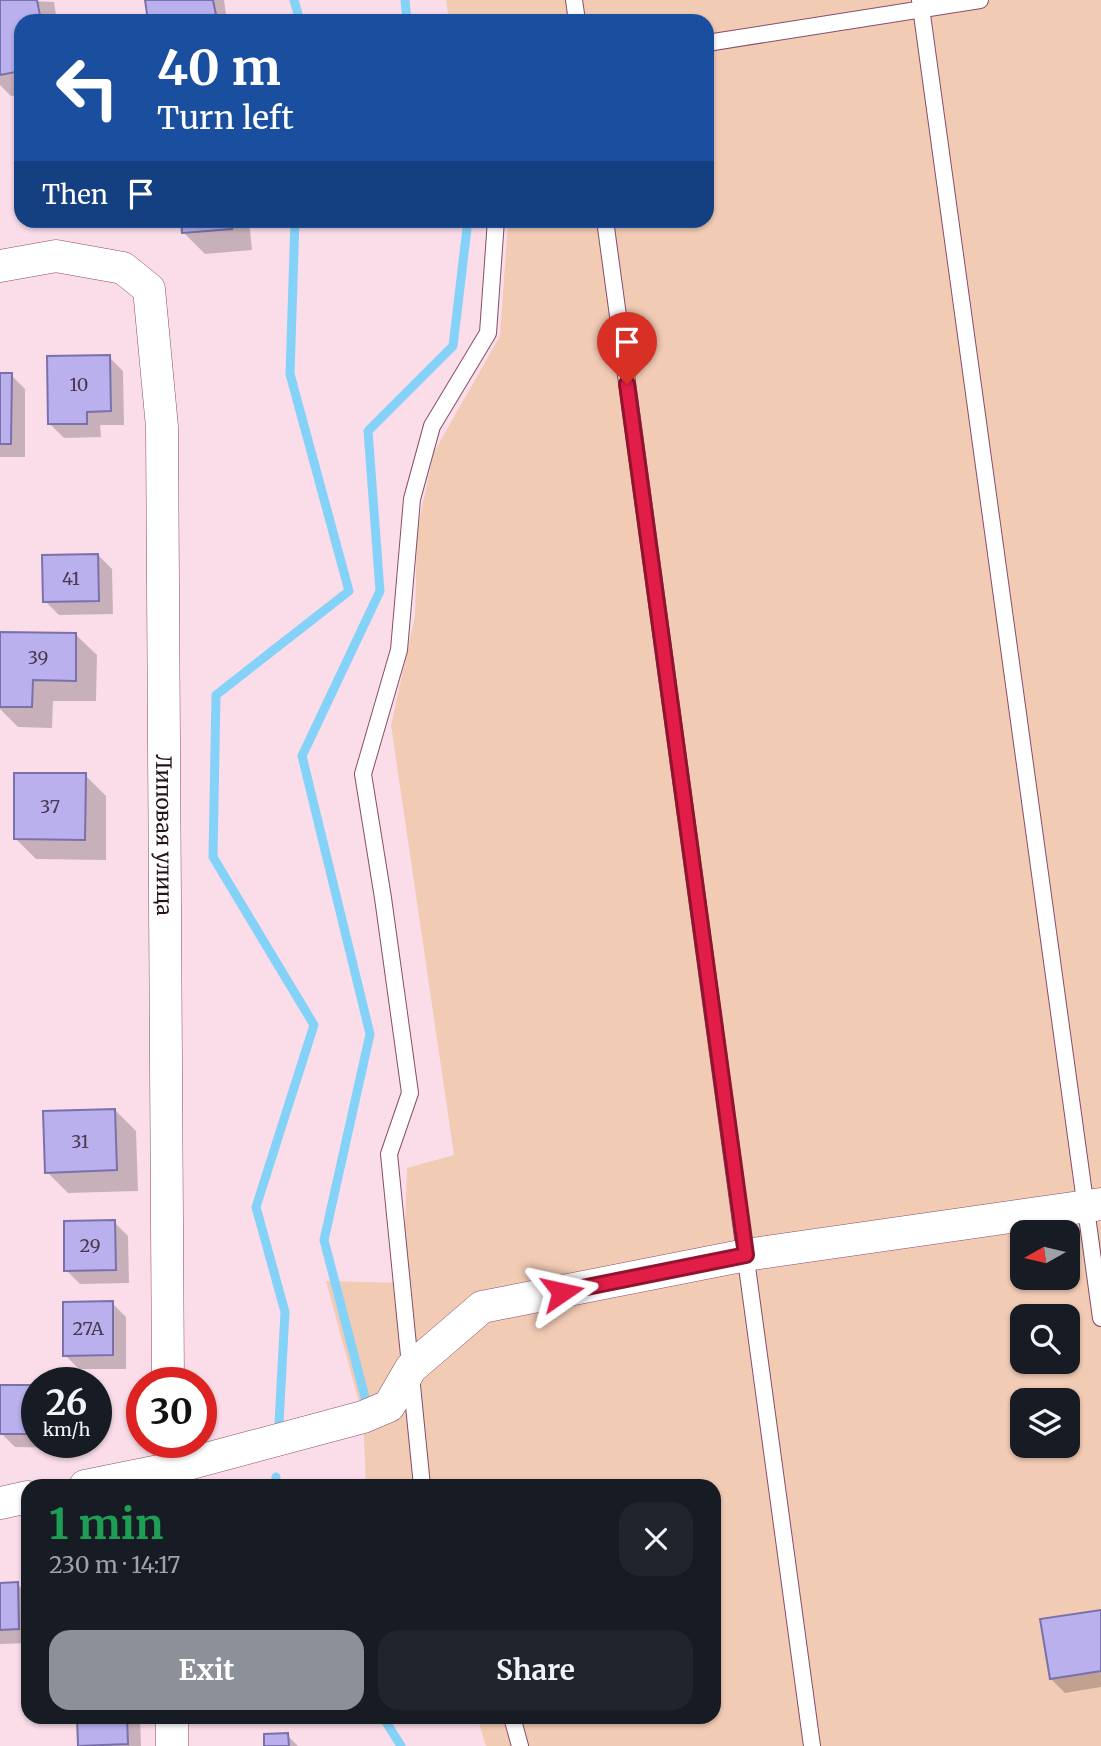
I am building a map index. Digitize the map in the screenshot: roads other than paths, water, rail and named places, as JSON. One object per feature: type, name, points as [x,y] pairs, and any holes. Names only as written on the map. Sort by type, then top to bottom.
[{"type":"street","name":"Липовая улица","points":[[0,266],[55,256],[123,268],[149,289],[162,427],[168,1367]]},
{"type":"street","points":[[114,1479],[363,1417],[381,1410],[389,1406],[411,1368],[482,1307],[746,1255],[1093,1205]]},
{"type":"street","points":[[0,1503],[21,1498]]},
{"type":"street","points":[[172,1724],[172,1746]]},
{"type":"lane","points":[[714,42],[920,5],[980,0]]},
{"type":"lane","points":[[920,5],[1093,1205],[1101,1318]]},
{"type":"lane","points":[[421,1479],[389,1154],[410,1093],[363,774],[399,650],[412,499],[425,450],[432,426],[488,333],[495,228]]},
{"type":"lane","points":[[606,228],[812,1746]]},
{"type":"lane","points":[[514,1724],[520,1746]]},
{"type":"waterway","points":[[294,0],[298,14]]},
{"type":"waterway","points":[[405,0],[406,14]]},
{"type":"waterway","points":[[279,1423],[285,1312],[256,1207],[314,1025],[213,857],[216,695],[349,591],[290,374],[295,228]]},
{"type":"waterway","points":[[367,1405],[324,1240],[370,1034],[302,756],[380,591],[368,431],[453,346],[467,228]]},
{"type":"waterway","points":[[387,1724],[401,1746]]}]
